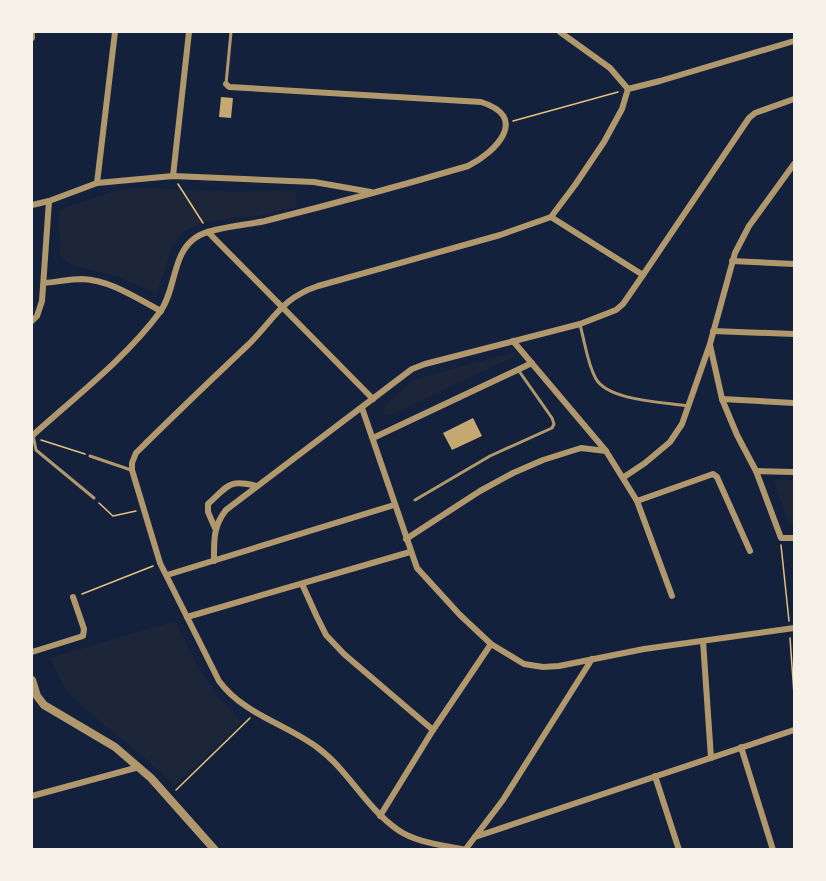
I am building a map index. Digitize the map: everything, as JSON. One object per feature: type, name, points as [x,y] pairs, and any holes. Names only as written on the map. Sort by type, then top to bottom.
[{"type":"street","points":[[32,32],[32,38]]},
{"type":"street","points":[[97,183],[115,32]]},
{"type":"street","points":[[173,176],[189,32]]},
{"type":"street","points":[[560,32],[610,68],[628,89]]},
{"type":"street","points":[[628,89],[795,41]]},
{"type":"street","points":[[32,434],[134,343],[161,311],[168,300],[180,259],[194,238],[208,232],[243,226],[375,193],[468,166],[483,158],[504,136],[506,123],[504,115],[500,110],[481,102],[229,87],[226,84]]},
{"type":"street","points":[[592,659],[503,800],[465,849],[400,832],[380,816],[320,749],[237,701],[223,686],[160,563],[132,470],[132,463],[136,453],[262,331],[294,296],[318,286],[500,235],[551,217],[604,142],[622,109],[628,89]]},
{"type":"street","points":[[214,561],[215,528],[226,510],[412,369],[580,324],[616,310],[644,275],[749,118],[755,113],[795,99]]},
{"type":"street","points":[[624,477],[670,442],[682,424],[710,344],[732,261],[749,226],[795,164]]},
{"type":"street","points":[[32,205],[97,183],[173,176],[314,182],[375,193]]},
{"type":"street","points":[[32,321],[40,309],[44,283],[49,201]]},
{"type":"street","points":[[551,217],[644,275]]},
{"type":"street","points":[[208,232],[373,399]]},
{"type":"street","points":[[732,261],[795,264]]},
{"type":"street","points":[[44,283],[73,279],[98,281],[161,311]]},
{"type":"street","points":[[713,330],[795,334]]},
{"type":"street","points":[[513,341],[606,451],[624,477],[650,533],[672,596]]},
{"type":"street","points":[[710,344],[722,399],[737,435],[756,471],[781,538],[795,538]]},
{"type":"street","points":[[373,438],[532,363]]},
{"type":"street","points":[[722,399],[795,403]]},
{"type":"street","points":[[362,408],[417,568],[490,644],[524,664],[543,668],[644,649],[792,628]]},
{"type":"street","points":[[406,539],[480,491],[513,473],[543,460],[581,448],[606,451]]},
{"type":"street","points":[[756,471],[795,472]]},
{"type":"street","points":[[637,501],[713,474],[717,477],[750,552]]},
{"type":"street","points":[[215,528],[208,512],[208,504],[232,483],[239,482],[257,486]]},
{"type":"street","points":[[166,575],[394,505]]},
{"type":"street","points":[[187,617],[410,552]]},
{"type":"street","points":[[302,584],[316,617],[327,635],[344,654],[433,730]]},
{"type":"street","points":[[32,652],[83,636],[84,629],[73,597]]},
{"type":"street","points":[[703,641],[711,758]]},
{"type":"street","points":[[380,816],[490,644]]},
{"type":"street","points":[[32,680],[37,696],[44,705],[116,747],[169,796],[215,849]]},
{"type":"street","points":[[475,837],[795,730]]},
{"type":"street","points":[[741,747],[772,849]]},
{"type":"street","points":[[32,796],[139,767]]},
{"type":"street","points":[[655,776],[679,849]]},
{"type":"lane","points":[[226,84],[231,32]]},
{"type":"lane","points":[[580,324],[590,365],[596,380],[602,387],[616,395],[690,406]]},
{"type":"lane","points":[[415,500],[489,456],[552,428],[554,424],[552,418],[518,370]]},
{"type":"lane","points":[[32,434],[36,450],[94,498]]},
{"type":"lane","points":[[90,456],[132,470]]},
{"type":"path","points":[[506,123],[628,89]]},
{"type":"path","points":[[173,176],[208,232]]},
{"type":"path","points":[[32,434],[44,442],[90,456]]},
{"type":"path","points":[[94,498],[113,516],[144,509]]},
{"type":"path","points":[[781,538],[792,628],[795,694]]},
{"type":"path","points":[[73,597],[160,563]]},
{"type":"path","points":[[169,796],[256,713]]},
{"type":"shaded area","points":[[133,188],[233,192],[296,190],[297,207],[256,216],[208,221],[186,230],[173,244],[157,294],[120,277],[71,265],[60,256],[59,210],[111,192]]},
{"type":"shaded area","points":[[514,352],[517,355],[390,415],[383,413],[385,406],[413,380]]},
{"type":"shaded area","points":[[774,479],[794,480],[794,525],[789,524]]},
{"type":"shaded area","points":[[175,621],[197,665],[219,698],[242,722],[175,785],[97,719],[65,688],[50,658]]},
{"type":"building","points":[[221,97],[233,98],[231,118],[219,117]]},
{"type":"building","points":[[473,418],[482,436],[452,450],[443,433]]}]
